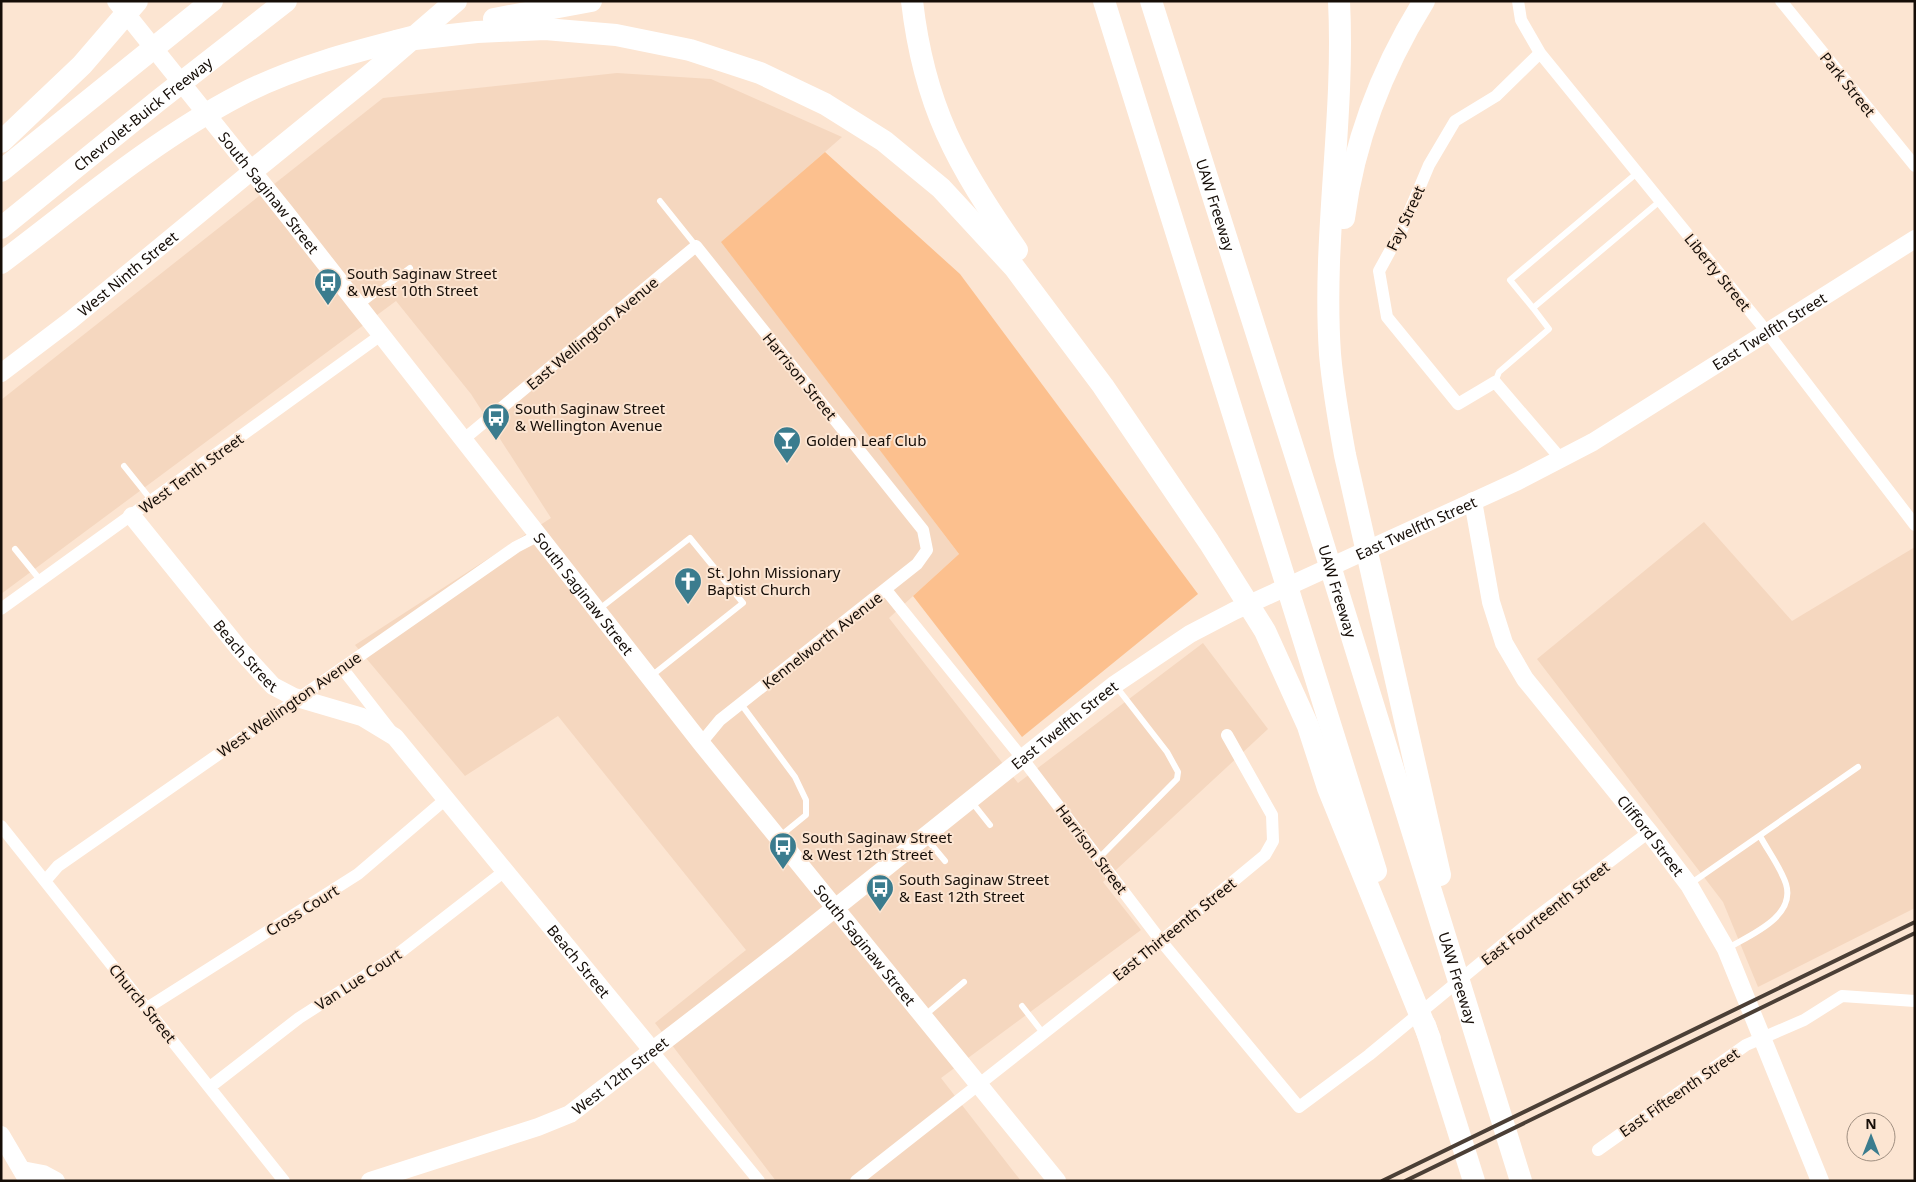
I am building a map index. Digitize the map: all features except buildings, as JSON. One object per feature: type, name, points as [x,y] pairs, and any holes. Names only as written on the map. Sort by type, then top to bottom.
[{"type":"highway","points":[[1,142],[82,65],[137,1]]},
{"type":"highway","points":[[1,171],[212,1]]},
{"type":"highway","name":"Chevrolet-Buick Freeway","points":[[1,228],[159,100],[286,1]]},
{"type":"highway","points":[[1,263],[159,146],[241,95],[299,69],[397,41],[476,22],[591,1]]},
{"type":"highway","points":[[912,1],[927,85],[936,112],[961,167],[1043,288],[1103,386]]},
{"type":"highway","points":[[1104,1],[1474,1181]]},
{"type":"highway","points":[[1339,1],[1340,72],[1332,209],[1330,353],[1345,455],[1478,1044]]},
{"type":"highway","points":[[1330,353],[1337,269],[1345,207],[1362,134],[1378,91],[1424,1]]},
{"type":"highway","name":"UAW Freeway","points":[[1152,4],[1308,496],[1521,1181]]},
{"type":"highway","points":[[252,171],[450,7]]},
{"type":"highway","points":[[397,41],[511,29],[545,29],[616,35],[699,52],[793,88],[833,109],[884,141],[941,188],[1014,266],[1103,386],[1220,558],[1265,631],[1304,718],[1328,788],[1430,1039]]},
{"type":"street","name":"South Saginaw Street","points":[[116,1],[464,440],[700,743],[1057,1181]]},
{"type":"street","name":"Liberty Street","points":[[1518,1],[1521,20],[1540,53],[1767,332],[1915,526]]},
{"type":"street","name":"Park Street","points":[[1781,1],[1915,166]]},
{"type":"street","name":"Fay Street","points":[[1495,382],[1458,404],[1387,317],[1379,271],[1402,229],[1429,165],[1455,121],[1496,96],[1540,53]]},
{"type":"street","name":"West Ninth Street","points":[[4,364],[71,320],[252,171]]},
{"type":"street","name":"East Twelfth Street","points":[[835,907],[1114,685],[1190,634],[1234,611],[1561,460],[1657,403],[1915,239]]},
{"type":"street","name":"East Wellington Avenue","points":[[464,440],[696,246]]},
{"type":"street","name":"Harrison Street","points":[[696,246],[923,530]]},
{"type":"street","name":"West Tenth Street","points":[[1,609],[381,335]]},
{"type":"street","points":[[1495,382],[1561,460]]},
{"type":"street","name":"Clifford Street","points":[[1473,501],[1496,624],[1513,660],[1525,679],[1649,832],[1689,885],[1726,949],[1820,1181]]},
{"type":"street","name":"Beach Street","points":[[132,516],[265,679],[278,690],[362,717],[381,726],[400,742]]},
{"type":"street","name":"Kennelworth Avenue","points":[[700,743],[720,720],[917,564],[927,550],[923,530]]},
{"type":"street","name":"West Wellington Avenue","points":[[45,881],[58,866],[298,698],[516,547],[538,536]]},
{"type":"street","name":"Harrison Street","points":[[886,590],[1022,758],[1161,941],[1299,1107]]},
{"type":"street","name":"Beach Street","points":[[342,668],[400,742],[759,1181]]},
{"type":"street","name":"East Thirteenth Street","points":[[856,1181],[1161,941],[1265,855],[1273,841],[1272,815],[1228,735]]},
{"type":"street","name":"Cross Court","points":[[147,1008],[358,874],[447,798]]},
{"type":"street","name":"Church Street","points":[[1,826],[284,1181]]},
{"type":"street","name":"East Fourteenth Street","points":[[1299,1107],[1370,1055],[1530,922],[1649,832]]},
{"type":"street","name":"Van Lue Court","points":[[210,1087],[304,1015],[394,957],[506,870]]},
{"type":"street","name":"West 12th Street","points":[[370,1181],[562,1118],[601,1092],[835,907]]},
{"type":"street","name":"East Fifteenth Street","points":[[1598,1150],[1746,1045],[1804,1020],[1842,996],[1915,1001]]},
{"type":"street","points":[[1,1135],[25,1175],[43,1174],[56,1181]]},
{"type":"lane","points":[[1495,382],[1499,372],[1550,329],[1510,280],[1637,173]]},
{"type":"lane","points":[[660,201],[696,246]]},
{"type":"lane","points":[[1533,308],[1660,201]]},
{"type":"lane","points":[[358,306],[410,268]]},
{"type":"lane","points":[[124,466],[152,501]]},
{"type":"lane","points":[[597,610],[690,538],[743,603],[649,677]]},
{"type":"lane","points":[[15,549],[41,581]]},
{"type":"lane","points":[[1099,858],[1177,779],[1178,772],[1167,752],[1114,685]]},
{"type":"lane","points":[[741,704],[795,777],[806,800],[806,815],[778,837]]},
{"type":"lane","points":[[1689,885],[1858,766]]},
{"type":"lane","points":[[970,800],[990,826]]},
{"type":"lane","points":[[925,836],[945,861]]},
{"type":"lane","points":[[1726,949],[1757,932],[1780,915],[1788,898],[1786,884],[1760,836]]},
{"type":"lane","points":[[924,1017],[964,982]]},
{"type":"lane","points":[[1022,1006],[1043,1033]]},
{"type":"shaded area","points":[[617,73],[711,79],[842,137],[722,242],[959,554],[889,618],[1018,783],[1203,643],[1268,729],[1103,882],[1141,930],[941,1078],[1021,1181],[776,1181],[655,1023],[746,950],[558,716],[465,776],[355,645],[551,518],[471,394],[396,301],[1,594],[1,400],[383,98]]},
{"type":"shaded area","points":[[825,152],[960,274],[1198,594],[1022,737],[913,596],[959,554],[721,242]]},
{"type":"shaded area","points":[[1704,522],[1792,621],[1915,547],[1915,908],[1758,987],[1723,902],[1537,659]]},
{"type":"railway","points":[[1382,1181],[1915,922]]},
{"type":"railway","points":[[1405,1181],[1915,933]]},
{"type":"place","name":"South Saginaw Street & West 10th Street","points":[[328,306]]},
{"type":"place","name":"South Saginaw Street & Wellington Avenue","points":[[496,441]]},
{"type":"place","name":"Golden Leaf Club","points":[[787,464]]},
{"type":"place","name":"St. John Missionary Baptist Church","points":[[688,605]]},
{"type":"place","name":"South Saginaw Street & West 12th Street","points":[[783,870]]},
{"type":"place","name":"South Saginaw Street & East 12th Street","points":[[880,912]]}]
